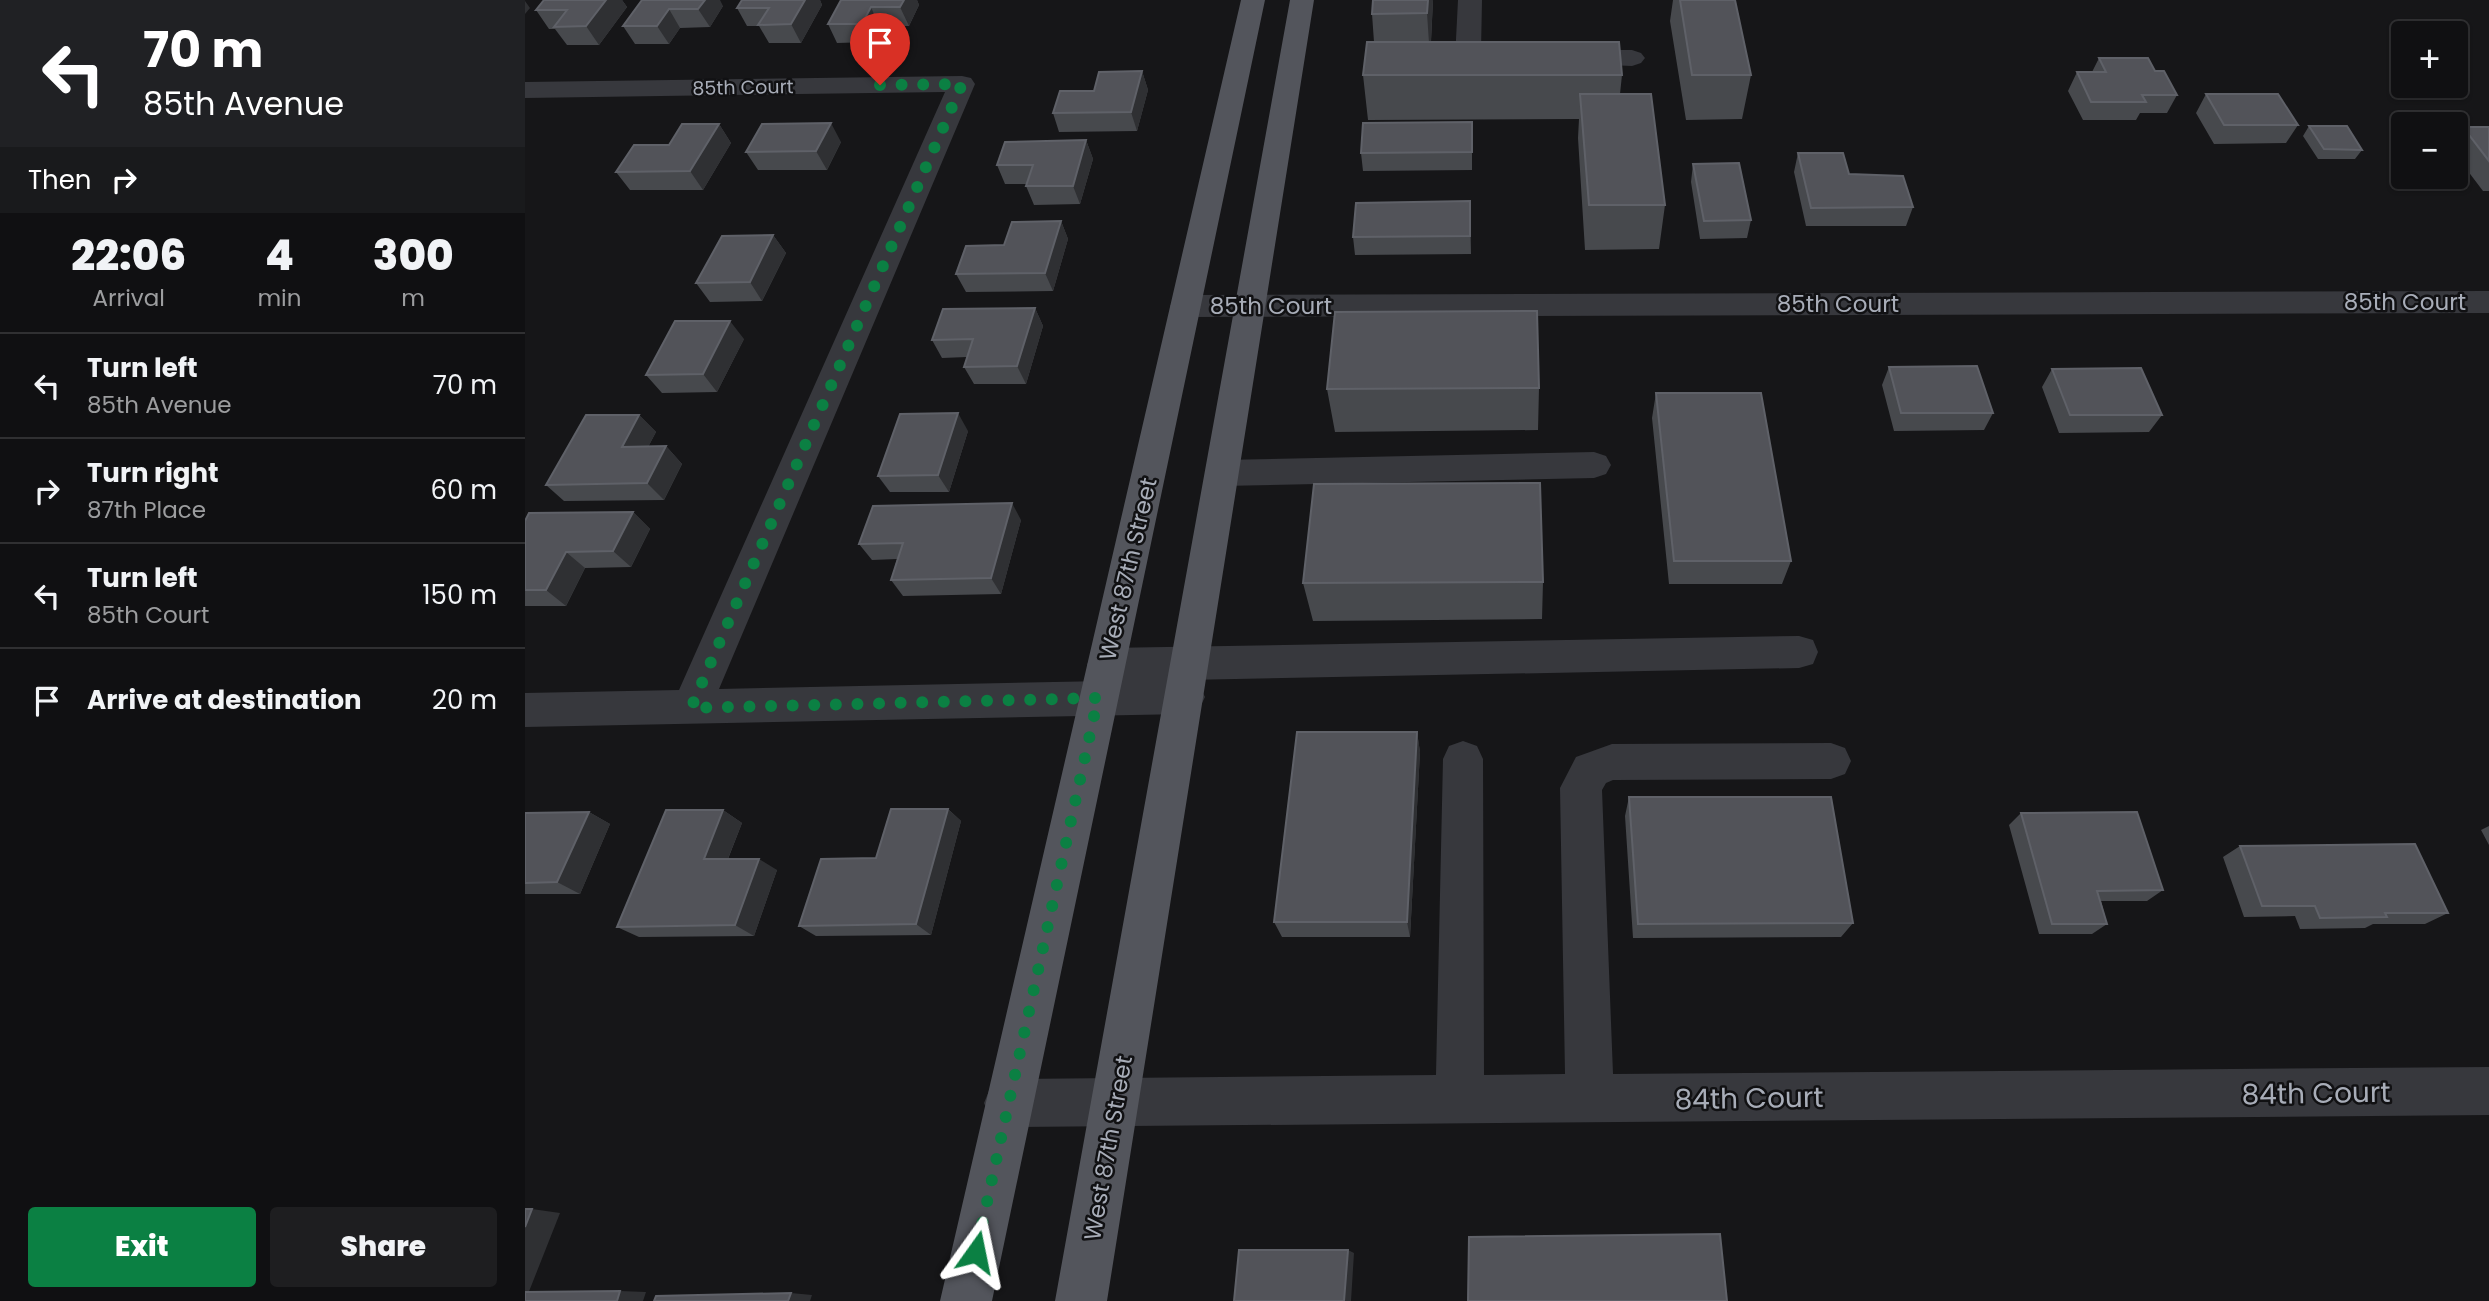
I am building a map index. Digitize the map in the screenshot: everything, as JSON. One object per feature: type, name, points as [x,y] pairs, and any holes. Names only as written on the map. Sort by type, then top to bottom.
[{"type":"main road","name":"West 87th Street","points":[[966,1301],[1253,0]]},
{"type":"main road","name":"West 87th Street","points":[[1081,1301],[1302,0]]},
{"type":"street","points":[[1470,0],[1468,59],[1523,59]]},
{"type":"street","points":[[1550,59],[1632,58]]},
{"type":"street","name":"85th Court","points":[[525,90],[962,84],[691,708]]},
{"type":"street","name":"85th Court","points":[[1186,306],[2489,302]]},
{"type":"street","points":[[1222,473],[1594,465]]},
{"type":"street","points":[[525,710],[691,708],[1102,682],[1188,681],[1799,652]]},
{"type":"street","points":[[1460,1101],[1463,759]]},
{"type":"street","points":[[1590,1100],[1581,788],[1591,769],[1612,762],[1831,761]]},
{"type":"street","name":"84th Court","points":[[1008,1103],[2489,1091]]},
{"type":"building","points":[[544,0],[606,0],[586,26],[554,27],[567,10],[536,10]]},
{"type":"building","points":[[642,0],[705,0],[698,9],[669,9],[657,26],[623,26]]},
{"type":"building","points":[[742,0],[805,0],[791,24],[758,25],[769,8],[737,8]]},
{"type":"building","points":[[841,0],[904,0],[900,7],[871,7],[862,24],[828,24]]},
{"type":"building","points":[[1373,0],[1428,0],[1427,13],[1372,14]]},
{"type":"building","points":[[1680,0],[1735,0],[1751,75],[1692,75]]},
{"type":"building","points":[[1367,42],[1619,42],[1622,75],[1363,75]]},
{"type":"building","points":[[2099,58],[2148,58],[2155,71],[2164,71],[2177,95],[2142,95],[2146,102],[2091,102],[2077,72],[2106,72]]},
{"type":"building","points":[[1142,71],[1131,112],[1053,113],[1060,91],[1094,91],[1099,72]]},
{"type":"building","points":[[1580,94],[1651,94],[1665,205],[1589,205]]},
{"type":"building","points":[[2206,94],[2278,94],[2298,125],[2224,125]]},
{"type":"building","points":[[1472,122],[1472,152],[1361,153],[1363,123]]},
{"type":"building","points":[[831,123],[816,151],[746,152],[762,124]]},
{"type":"building","points":[[682,124],[719,124],[690,171],[616,172],[634,145],[669,145]]},
{"type":"building","points":[[2309,126],[2347,126],[2362,150],[2324,149]]},
{"type":"building","points":[[2468,127],[2489,127],[2489,161],[2468,134]]},
{"type":"building","points":[[1086,140],[1073,186],[1026,186],[1033,165],[997,165],[1005,142]]},
{"type":"building","points":[[1798,153],[1843,153],[1849,174],[1903,176],[1913,207],[1811,208]]},
{"type":"building","points":[[1739,163],[1751,220],[1704,221],[1693,164]]},
{"type":"building","points":[[1470,201],[1470,236],[1353,237],[1356,203]]},
{"type":"building","points":[[1061,221],[1045,273],[956,274],[966,246],[1004,245],[1012,222]]},
{"type":"building","points":[[773,235],[750,282],[696,283],[722,236]]},
{"type":"building","points":[[1035,308],[1017,366],[964,367],[973,339],[932,340],[943,309]]},
{"type":"building","points":[[1537,311],[1539,388],[1327,389],[1335,312]]},
{"type":"building","points":[[675,321],[730,321],[703,374],[646,375]]},
{"type":"building","points":[[1977,366],[1993,413],[1901,413],[1889,367]]},
{"type":"building","points":[[2141,368],[2162,415],[2070,415],[2052,369]]},
{"type":"building","points":[[1656,393],[1761,393],[1791,561],[1674,561]]},
{"type":"building","points":[[958,413],[938,475],[878,476],[900,414]]},
{"type":"building","points":[[586,415],[639,415],[622,447],[666,446],[647,483],[546,485]]},
{"type":"building","points":[[1540,483],[1543,582],[1303,583],[1314,484]]},
{"type":"building","points":[[1012,503],[991,578],[891,580],[903,543],[859,544],[873,506]]},
{"type":"building","points":[[633,512],[613,551],[566,552],[546,590],[525,590],[525,521],[529,513]]},
{"type":"building","points":[[1297,732],[1417,732],[1407,922],[1274,922]]},
{"type":"building","points":[[1629,797],[1831,797],[1853,923],[1638,924]]},
{"type":"building","points":[[891,809],[948,809],[916,924],[799,926],[821,859],[876,858]]},
{"type":"building","points":[[666,810],[723,810],[704,859],[759,859],[735,925],[617,927]]},
{"type":"building","points":[[589,812],[557,882],[525,883],[525,813]]},
{"type":"building","points":[[2137,812],[2163,890],[2097,891],[2107,924],[2052,924],[2021,813]]},
{"type":"building","points":[[2415,844],[2448,913],[2385,913],[2387,917],[2320,918],[2315,906],[2262,906],[2240,846]]},
{"type":"building","points":[[525,1209],[532,1209],[525,1227]]},
{"type":"building","points":[[1720,1234],[1727,1301],[1468,1301],[1469,1237]]},
{"type":"building","points":[[1239,1250],[1348,1250],[1344,1301],[1234,1301]]},
{"type":"building","points":[[620,1291],[617,1301],[525,1301],[525,1292]]},
{"type":"building","points":[[791,1293],[788,1301],[654,1301],[656,1296]]},
{"type":"route","points":[[880,85],[962,84],[691,708],[1098,698],[976,1252]]}]
